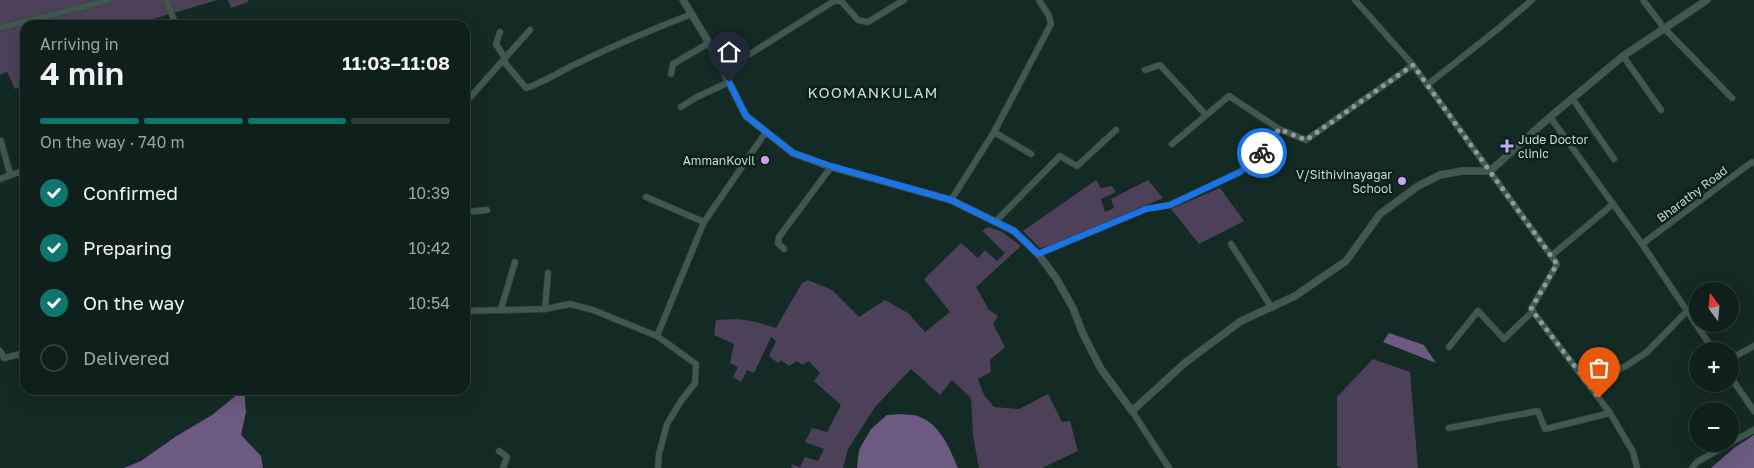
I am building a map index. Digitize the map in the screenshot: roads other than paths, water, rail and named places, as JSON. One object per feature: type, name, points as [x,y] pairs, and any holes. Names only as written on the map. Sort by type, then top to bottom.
[{"type":"street","points":[[31,20],[109,0]]},
{"type":"street","points":[[166,0],[174,20]]},
{"type":"street","points":[[684,0],[746,116],[793,153],[831,166],[951,200],[1014,231],[1038,254],[1056,278],[1073,308],[1083,334],[1102,369],[1169,468]]},
{"type":"street","points":[[723,71],[834,1],[841,1],[858,20],[868,22],[904,0]]},
{"type":"street","points":[[951,200],[994,132],[1051,24],[1049,16],[1039,0]]},
{"type":"street","points":[[1355,0],[1413,65],[1557,264],[1531,309],[1610,413],[1633,452],[1637,468]]},
{"type":"street","points":[[1427,85],[1532,0]]},
{"type":"street","points":[[1643,0],[1664,28],[1732,98]]},
{"type":"street","points":[[1132,411],[1186,362],[1241,321],[1294,296],[1346,261],[1380,214],[1418,186],[1440,175],[1462,171],[1490,171],[1550,117],[1623,56],[1707,0]]},
{"type":"street","points":[[500,32],[496,44],[505,63],[526,88],[538,84],[568,67],[639,34],[692,14]]},
{"type":"street","points":[[0,28],[20,23]]},
{"type":"street","points":[[470,98],[530,30]]},
{"type":"street","points":[[671,74],[673,64],[708,43]]},
{"type":"street","points":[[1623,56],[1661,110]]},
{"type":"street","points":[[1145,70],[1160,65],[1206,115]]},
{"type":"street","points":[[1172,144],[1229,96],[1279,129],[1306,140],[1413,65]]},
{"type":"street","points":[[681,108],[695,98],[729,82]]},
{"type":"street","points":[[1572,98],[1614,159]]},
{"type":"street","points":[[1550,117],[1642,244],[1708,342]]},
{"type":"street","points":[[1038,254],[1146,209],[1170,205],[1240,172],[1264,151],[1279,129]]},
{"type":"street","points":[[995,222],[1060,156],[1077,166],[1116,130]]},
{"type":"street","points":[[657,336],[704,222],[766,132]]},
{"type":"street","points":[[994,132],[1031,154]]},
{"type":"street","points":[[0,141],[10,174]]},
{"type":"street","name":"Bharathy Road","points":[[1642,244],[1752,162],[1754,163]]},
{"type":"street","points":[[784,249],[778,243],[779,237],[831,166]]},
{"type":"street","points":[[0,179],[20,171]]},
{"type":"street","points":[[646,197],[704,222]]},
{"type":"street","points":[[1551,256],[1613,204]]},
{"type":"street","points":[[470,212],[487,210]]},
{"type":"street","points":[[1232,244],[1272,308]]},
{"type":"street","points":[[501,309],[515,262]]},
{"type":"street","points":[[545,309],[548,273]]},
{"type":"street","points":[[470,311],[545,309],[570,304],[593,310],[657,336],[696,364],[696,383],[681,400],[667,424],[659,454],[658,468]]},
{"type":"street","points":[[1449,347],[1478,311],[1504,339],[1533,311]]},
{"type":"street","points":[[1588,383],[1626,366],[1647,352],[1687,311]]},
{"type":"street","points":[[1739,354],[1754,346]]},
{"type":"street","points":[[0,350],[4,358],[20,354]]},
{"type":"street","points":[[1739,389],[1754,411]]},
{"type":"street","points":[[1449,428],[1538,411],[1545,429],[1610,413]]},
{"type":"street","points":[[1739,439],[1754,430]]},
{"type":"street","points":[[499,451],[506,457],[503,468]]},
{"type":"street","points":[[1692,468],[1698,462],[1716,452]]},
{"type":"place","name":"Jude Doctor clinic","points":[[1507,146]]},
{"type":"place","name":"AmmanKovil","points":[[765,160]]},
{"type":"place","name":"V/Sithivinayagar School","points":[[1402,181]]},
{"type":"district","name":"KOOMANKULAM","points":[[873,92]]}]
